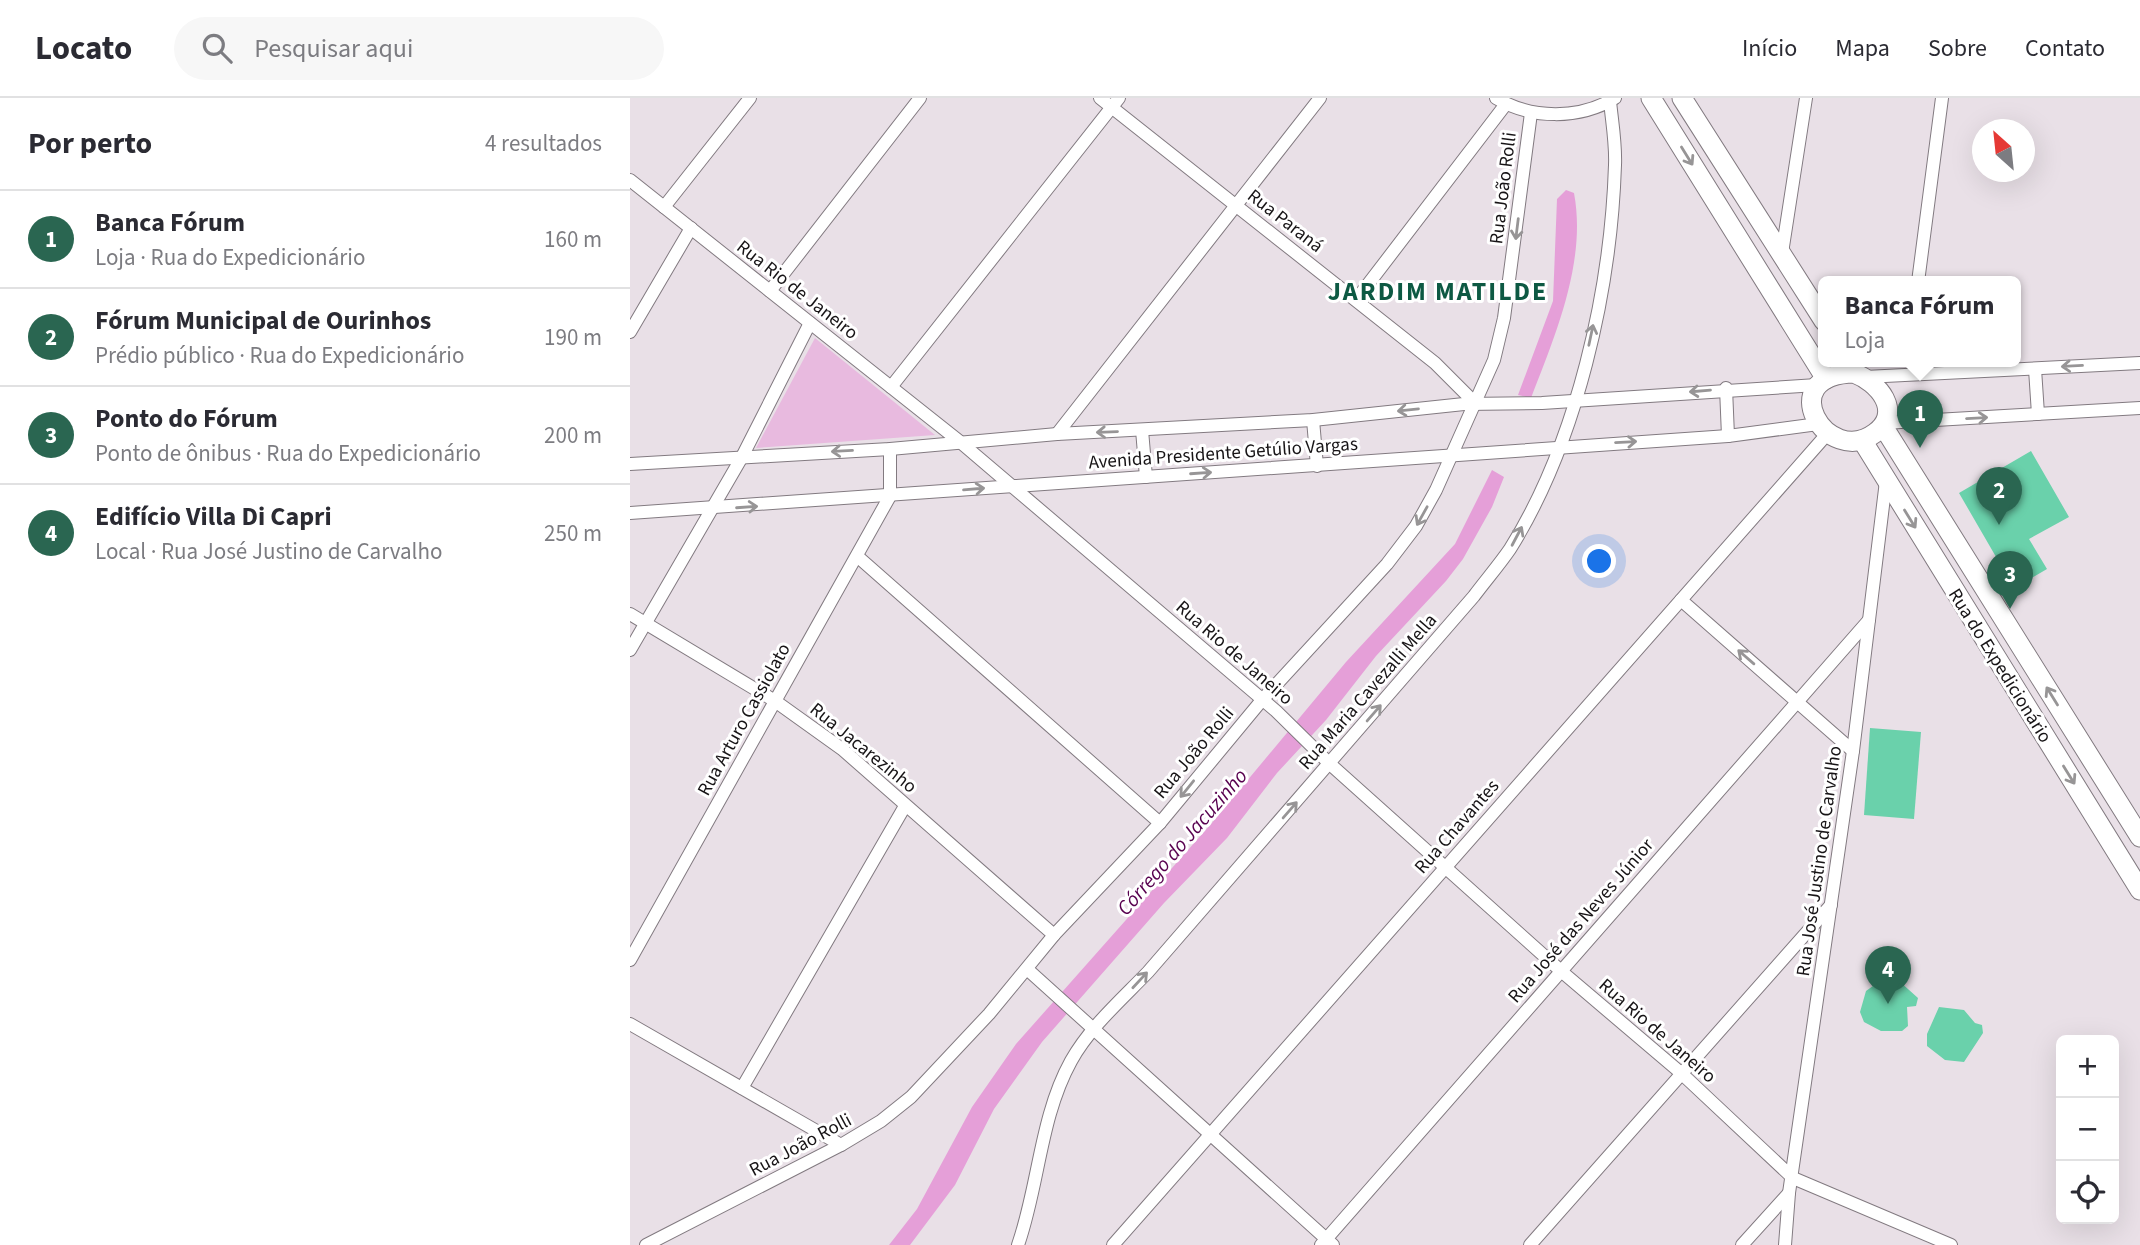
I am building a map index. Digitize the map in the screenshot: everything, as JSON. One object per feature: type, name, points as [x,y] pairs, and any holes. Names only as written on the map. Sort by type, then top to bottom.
[{"type":"main road","points":[[1651,98],[1821,382]]},
{"type":"main road","points":[[1682,98],[1818,311]]},
{"type":"main road","points":[[1733,231],[1757,215]]},
{"type":"main road","points":[[1856,371],[1884,395],[1887,405],[1884,425],[1863,440],[1844,440],[1823,428],[1811,404],[1821,382],[1856,371]]},
{"type":"main road","name":"Rua do Expedicionário","points":[[1884,425],[2140,836]]},
{"type":"main road","name":"Rua do Expedicionário","points":[[1863,440],[2140,890]]},
{"type":"main road","points":[[2046,739],[2070,724]]},
{"type":"street","points":[[664,207],[750,98]]},
{"type":"street","points":[[770,291],[920,98]]},
{"type":"street","name":"Rua Paraná","points":[[1100,98],[1116,103],[1237,205],[1435,363],[1476,404]]},
{"type":"street","points":[[1057,434],[1321,98]]},
{"type":"street","points":[[1782,253],[1806,98]]},
{"type":"street","points":[[1919,276],[1942,98]]},
{"type":"street","points":[[1356,300],[1501,101],[1531,113],[1567,114],[1613,100]]},
{"type":"street","name":"Rua Maria Cavezalli Mella","points":[[1017,1245],[1058,1090],[1072,1060],[1093,1030],[1330,765],[1474,596],[1509,550],[1536,499],[1573,401],[1605,270],[1616,163],[1613,100]]},
{"type":"street","points":[[891,387],[1116,103]]},
{"type":"street","name":"Rua João Rolli","points":[[646,1245],[841,1145],[881,1121],[911,1097],[1027,969],[1054,935],[1160,823],[1262,700],[1387,564],[1416,526],[1476,404],[1494,360],[1504,318],[1531,113]]},
{"type":"street","name":"Rua Rio de Janeiro","points":[[630,180],[959,441],[1276,711],[1330,765],[1561,971],[1681,1073],[1793,1178]]},
{"type":"street","points":[[630,332],[691,228]]},
{"type":"street","points":[[630,650],[742,457],[810,323]]},
{"type":"street","points":[[1856,371],[1906,376],[2140,363]]},
{"type":"street","points":[[1906,376],[1907,367]]},
{"type":"street","points":[[2035,369],[2038,414]]},
{"type":"street","name":"Avenida Presidente Getúlio Vargas","points":[[630,464],[890,449],[1057,434],[1313,420],[1476,404],[1573,401],[1821,382]]},
{"type":"street","points":[[1726,388],[1728,436]]},
{"type":"street","points":[[1884,425],[2140,408]]},
{"type":"street","points":[[1313,420],[1317,466]]},
{"type":"street","name":"Avenida Presidente Getúlio Vargas","points":[[630,513],[1823,428]]},
{"type":"street","name":"Rua Chavantes","points":[[1113,1245],[1681,600],[1823,428]]},
{"type":"street","points":[[1142,430],[1146,477]]},
{"type":"street","points":[[890,449],[890,496]]},
{"type":"street","name":"Rua José Justino de Carvalho","points":[[1785,1245],[1789,1193],[1853,751],[1886,481]]},
{"type":"street","name":"Rua Arturo Cassiolato","points":[[630,960],[890,496]]},
{"type":"street","points":[[857,556],[1160,823]]},
{"type":"street","points":[[1681,600],[1853,751]]},
{"type":"street","name":"Rua Jacarezinho","points":[[630,614],[775,701],[842,749],[1054,935]]},
{"type":"street","name":"Rua José das Neves Júnior","points":[[1326,1243],[1869,620]]},
{"type":"street","points":[[742,1088],[905,806]]},
{"type":"street","points":[[1530,1245],[1831,904]]},
{"type":"street","points":[[1027,969],[1326,1243]]},
{"type":"street","points":[[630,1024],[841,1145]]},
{"type":"street","points":[[1793,1178],[1951,1245]]},
{"type":"street","points":[[1742,1245],[1789,1193]]},
{"type":"shaded area","points":[[1566,190],[1574,193],[1577,219],[1572,271],[1559,324],[1531,398],[1518,395],[1553,301],[1557,199]]},
{"type":"shaded area","points":[[815,338],[935,435],[756,448]]},
{"type":"shaded area","points":[[1492,470],[1504,477],[1492,507],[1463,559],[1446,581],[1376,656],[1326,720],[1277,773],[1227,838],[1164,903],[1042,1042],[994,1109],[955,1185],[910,1245],[889,1245],[917,1209],[972,1107],[1016,1044],[1211,824],[1346,662],[1455,544]]},
{"type":"building","points":[[2031,451],[2069,517],[2029,539],[2047,569],[2014,588],[1959,493]]},
{"type":"building","points":[[1870,728],[1921,732],[1914,819],[1864,815]]},
{"type":"building","points":[[1884,978],[1899,981],[1918,998],[1916,1006],[1907,1007],[1908,1026],[1902,1031],[1881,1031],[1864,1022],[1860,1012],[1866,991]]},
{"type":"building","points":[[1939,1007],[1964,1010],[1975,1023],[1982,1025],[1983,1033],[1964,1062],[1945,1060],[1927,1046],[1927,1034]]},
{"type":"place","name":"Banca Fórum","points":[[1920,448]]},
{"type":"place","name":"Fórum Municipal de Ourinhos","points":[[1999,525]]},
{"type":"place","name":"Ponto do Fórum","points":[[2010,609]]},
{"type":"place","name":"Edifício Villa Di Capri","points":[[1888,1004]]},
{"type":"district","name":"JARDIM MATILDE","points":[[1438,291]]},
{"type":"water label","name":"Córrego do Jacuzinho","points":[[1182,842]]}]
